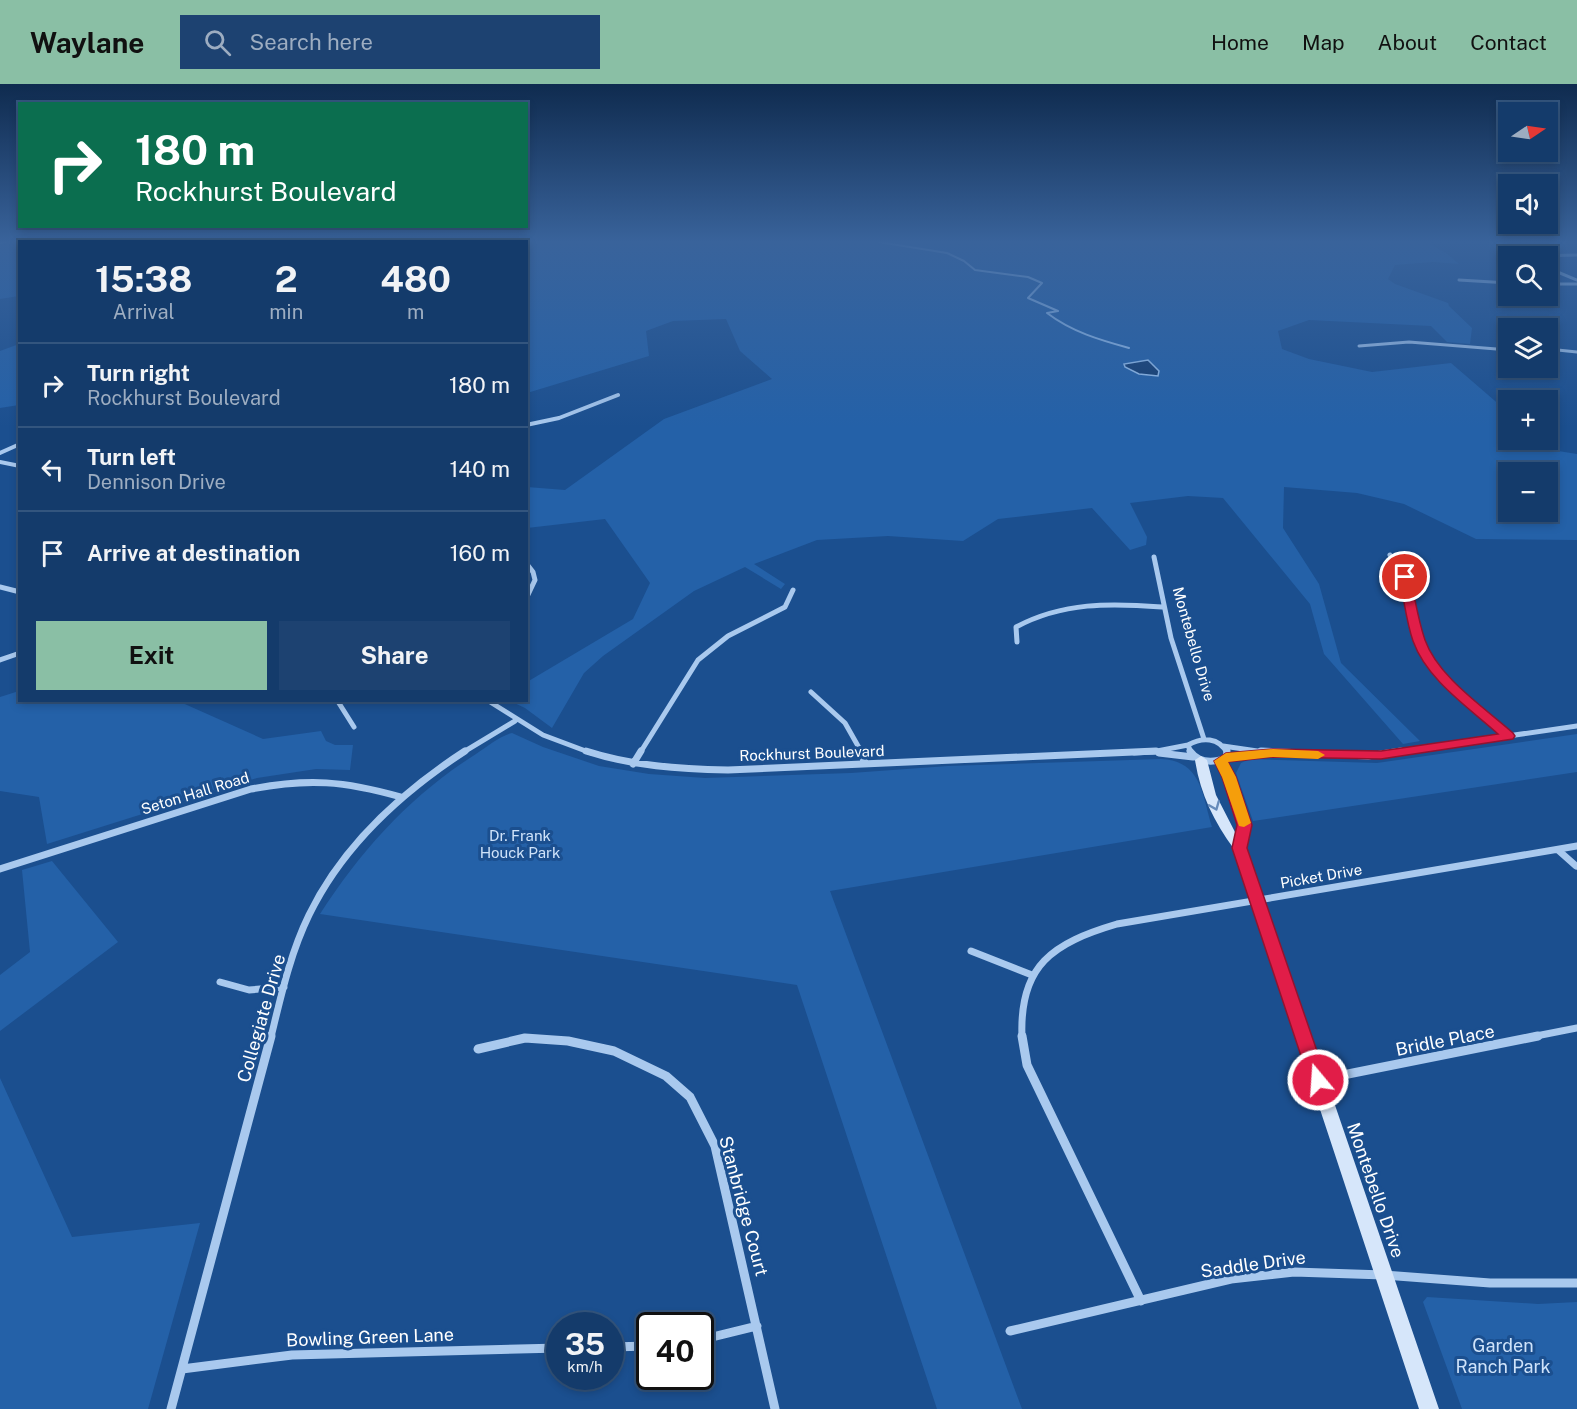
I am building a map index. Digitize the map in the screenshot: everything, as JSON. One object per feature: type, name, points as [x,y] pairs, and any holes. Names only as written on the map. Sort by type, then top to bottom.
[{"type":"street","points":[[1359,346],[1409,342],[1498,349]]},
{"type":"street","points":[[1558,350],[1577,352]]},
{"type":"street","points":[[528,425],[559,418],[618,395]]},
{"type":"street","points":[[0,453],[18,445]]},
{"type":"street","points":[[0,462],[18,466]]},
{"type":"street","points":[[1390,555],[1405,577],[1419,642],[1433,666],[1447,682],[1508,736]]},
{"type":"street","name":"Montebello Drive","points":[[1154,557],[1162,607],[1204,739]]},
{"type":"street","points":[[528,566],[537,577],[536,585],[528,595]]},
{"type":"street","points":[[0,587],[18,592]]},
{"type":"street","points":[[633,764],[698,660],[728,636],[785,607],[794,590]]},
{"type":"street","points":[[1017,642],[1016,627],[1031,618],[1058,609],[1106,604],[1162,607]]},
{"type":"street","points":[[0,660],[18,654]]},
{"type":"street","points":[[811,692],[840,715],[849,726],[862,751],[865,764]]},
{"type":"street","points":[[338,702],[354,727]]},
{"type":"street","name":"Rockhurst Boulevard","points":[[490,702],[515,721],[544,737],[572,748],[633,764],[685,770],[1152,752],[1188,745],[1194,740],[1204,739]]},
{"type":"street","name":"Collegiate Drive","points":[[171,1409],[284,987],[306,923],[330,882],[371,826],[401,797],[452,758],[515,721]]},
{"type":"street","points":[[1204,739],[1223,746],[1273,753],[1381,755],[1577,726]]},
{"type":"street","points":[[1188,745],[1189,751],[1199,758]]},
{"type":"street","points":[[1223,746],[1227,752],[1223,759]]},
{"type":"street","name":"Rockhurst Boulevard","points":[[1152,752],[1223,759]]},
{"type":"street","points":[[1223,759],[1273,753]]},
{"type":"street","name":"Montebello Drive","points":[[1199,758],[1203,775],[1224,828],[1240,848],[1429,1409]]},
{"type":"street","name":"Montebello Drive","points":[[1223,759],[1245,825],[1240,848]]},
{"type":"street","name":"Seton Hall Road","points":[[0,868],[251,789],[277,784],[304,780],[336,781],[401,797]]},
{"type":"street","name":"Picket Drive","points":[[1141,1301],[1027,1065],[1021,1041],[1020,1017],[1024,994],[1032,975],[1046,958],[1071,940],[1091,931],[1577,846]]},
{"type":"street","points":[[1558,850],[1576,866]]},
{"type":"street","points":[[970,951],[1032,975]]},
{"type":"street","points":[[220,982],[249,990],[284,987]]},
{"type":"street","name":"Bridle Place","points":[[1318,1080],[1577,1028]]},
{"type":"street","name":"Stanbridge Court","points":[[478,1049],[525,1038],[568,1041],[614,1051],[666,1076],[690,1097],[715,1146],[775,1409]]},
{"type":"street","name":"Saddle Drive","points":[[1010,1331],[1231,1279],[1263,1275],[1311,1271],[1490,1283],[1577,1283]]},
{"type":"street","points":[[714,1337],[757,1326]]},
{"type":"street","name":"Bowling Green Lane","points":[[182,1369],[292,1355],[546,1348]]},
{"type":"green space","points":[[528,304],[1448,304],[1472,328],[1470,344],[1447,342],[1431,326],[1309,320],[1278,331],[1282,349],[1309,359],[1372,372],[1451,363],[1498,404],[1498,450],[1552,450],[1577,454],[1577,540],[1476,539],[1404,504],[1357,493],[1284,487],[1283,528],[1319,584],[1341,663],[1420,741],[1403,744],[1324,654],[1310,604],[1223,498],[1188,496],[1130,503],[1147,537],[1146,545],[1130,550],[1092,508],[998,519],[963,541],[888,536],[817,540],[754,564],[785,584],[781,589],[745,567],[694,591],[603,656],[584,673],[552,728],[525,708],[512,702],[528,702],[528,681],[633,619],[650,583],[605,519],[528,528],[528,487],[565,490],[664,419],[772,379],[740,351],[726,319],[673,321],[646,331],[649,356],[528,393]]},
{"type":"green space","points":[[18,344],[18,405],[0,408],[0,351]]},
{"type":"green space","points":[[18,691],[18,702],[180,702],[263,739],[321,731],[326,741],[335,745],[353,745],[350,770],[316,769],[257,778],[47,844],[39,797],[0,791],[0,697]]},
{"type":"green space","name":"Dr. Frank Houck Park","points":[[512,733],[543,747],[599,766],[649,774],[705,778],[851,773],[948,766],[1161,759],[1175,761],[1193,773],[1202,792],[1212,827],[830,891],[1022,1409],[937,1409],[797,985],[320,914],[353,867],[389,825],[409,806],[452,770],[498,739]]},
{"type":"green space","points":[[1577,734],[1577,772],[1253,821],[1236,773],[1241,763],[1250,759],[1377,763]]},
{"type":"green space","points":[[52,861],[118,942],[0,1031],[0,975],[30,952],[22,870]]},
{"type":"green space","points":[[0,1078],[72,1237],[200,1223],[148,1409],[0,1409]]},
{"type":"green space","name":"Garden Ranch Park","points":[[1427,1297],[1538,1304],[1577,1302],[1577,1409],[1462,1409],[1423,1302]]},
{"type":"shaded area","points":[[1148,360],[1159,371],[1158,376],[1139,374],[1125,367],[1124,364]]},
{"type":"waterway","points":[[1041,304],[1058,311],[1047,313],[1076,330],[1129,348]]},
{"type":"slow traffic","points":[[1244,823],[1229,777],[1221,761],[1226,758],[1273,753],[1318,755]]},
{"type":"route","points":[[1318,1080],[1240,848],[1245,825],[1229,777],[1221,761],[1226,758],[1273,753],[1381,755],[1508,736],[1447,682],[1433,666],[1419,642],[1405,577]]}]
